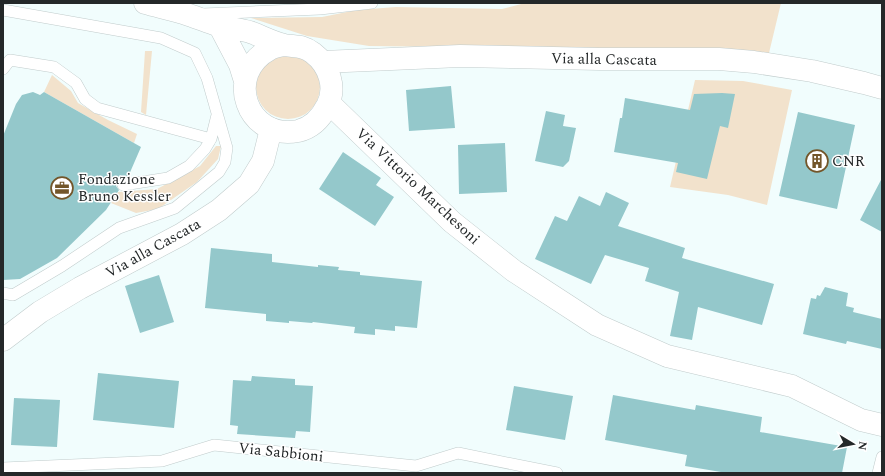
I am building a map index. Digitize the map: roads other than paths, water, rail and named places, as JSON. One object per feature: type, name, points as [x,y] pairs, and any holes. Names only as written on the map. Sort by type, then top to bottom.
[{"type":"street","points":[[145,3],[248,32],[284,45]]},
{"type":"street","points":[[219,25],[240,65],[245,81],[245,96],[250,109],[258,121],[271,129],[285,132],[299,131],[312,125],[322,115],[329,103],[332,88],[329,74],[323,62],[312,52],[299,46],[284,45],[270,48],[259,56],[250,68],[245,81]]},
{"type":"street","name":"Via alla Cascata","points":[[323,62],[460,56],[719,60],[754,62],[812,71],[882,88]]},
{"type":"street","name":"Via Vittorio Marchesoni","points":[[329,103],[452,222],[514,271],[597,324],[667,356],[792,386],[861,420],[882,425]]},
{"type":"street","name":"Via alla Cascata","points":[[3,340],[40,312],[80,288],[182,234],[219,210],[249,184],[263,161],[271,129]]},
{"type":"lane","points":[[188,15],[372,3]]},
{"type":"lane","points":[[3,10],[161,38],[195,53],[207,78],[228,148],[225,162],[219,172],[175,208],[119,228],[62,266],[13,295],[3,293]]},
{"type":"lane","points":[[3,70],[10,60],[54,67],[76,83],[84,99],[97,108],[211,139]]},
{"type":"lane","points":[[123,185],[168,178],[189,166],[205,149],[211,139],[218,114]]},
{"type":"lane","name":"Via Sabbioni","points":[[3,468],[162,461],[214,445],[416,466],[458,453],[557,473]]},
{"type":"lane","points":[[878,473],[882,457]]},
{"type":"place","name":"CNR","points":[[817,161]]},
{"type":"place","name":"Fondazione Bruno Kessler","points":[[62,188]]}]
